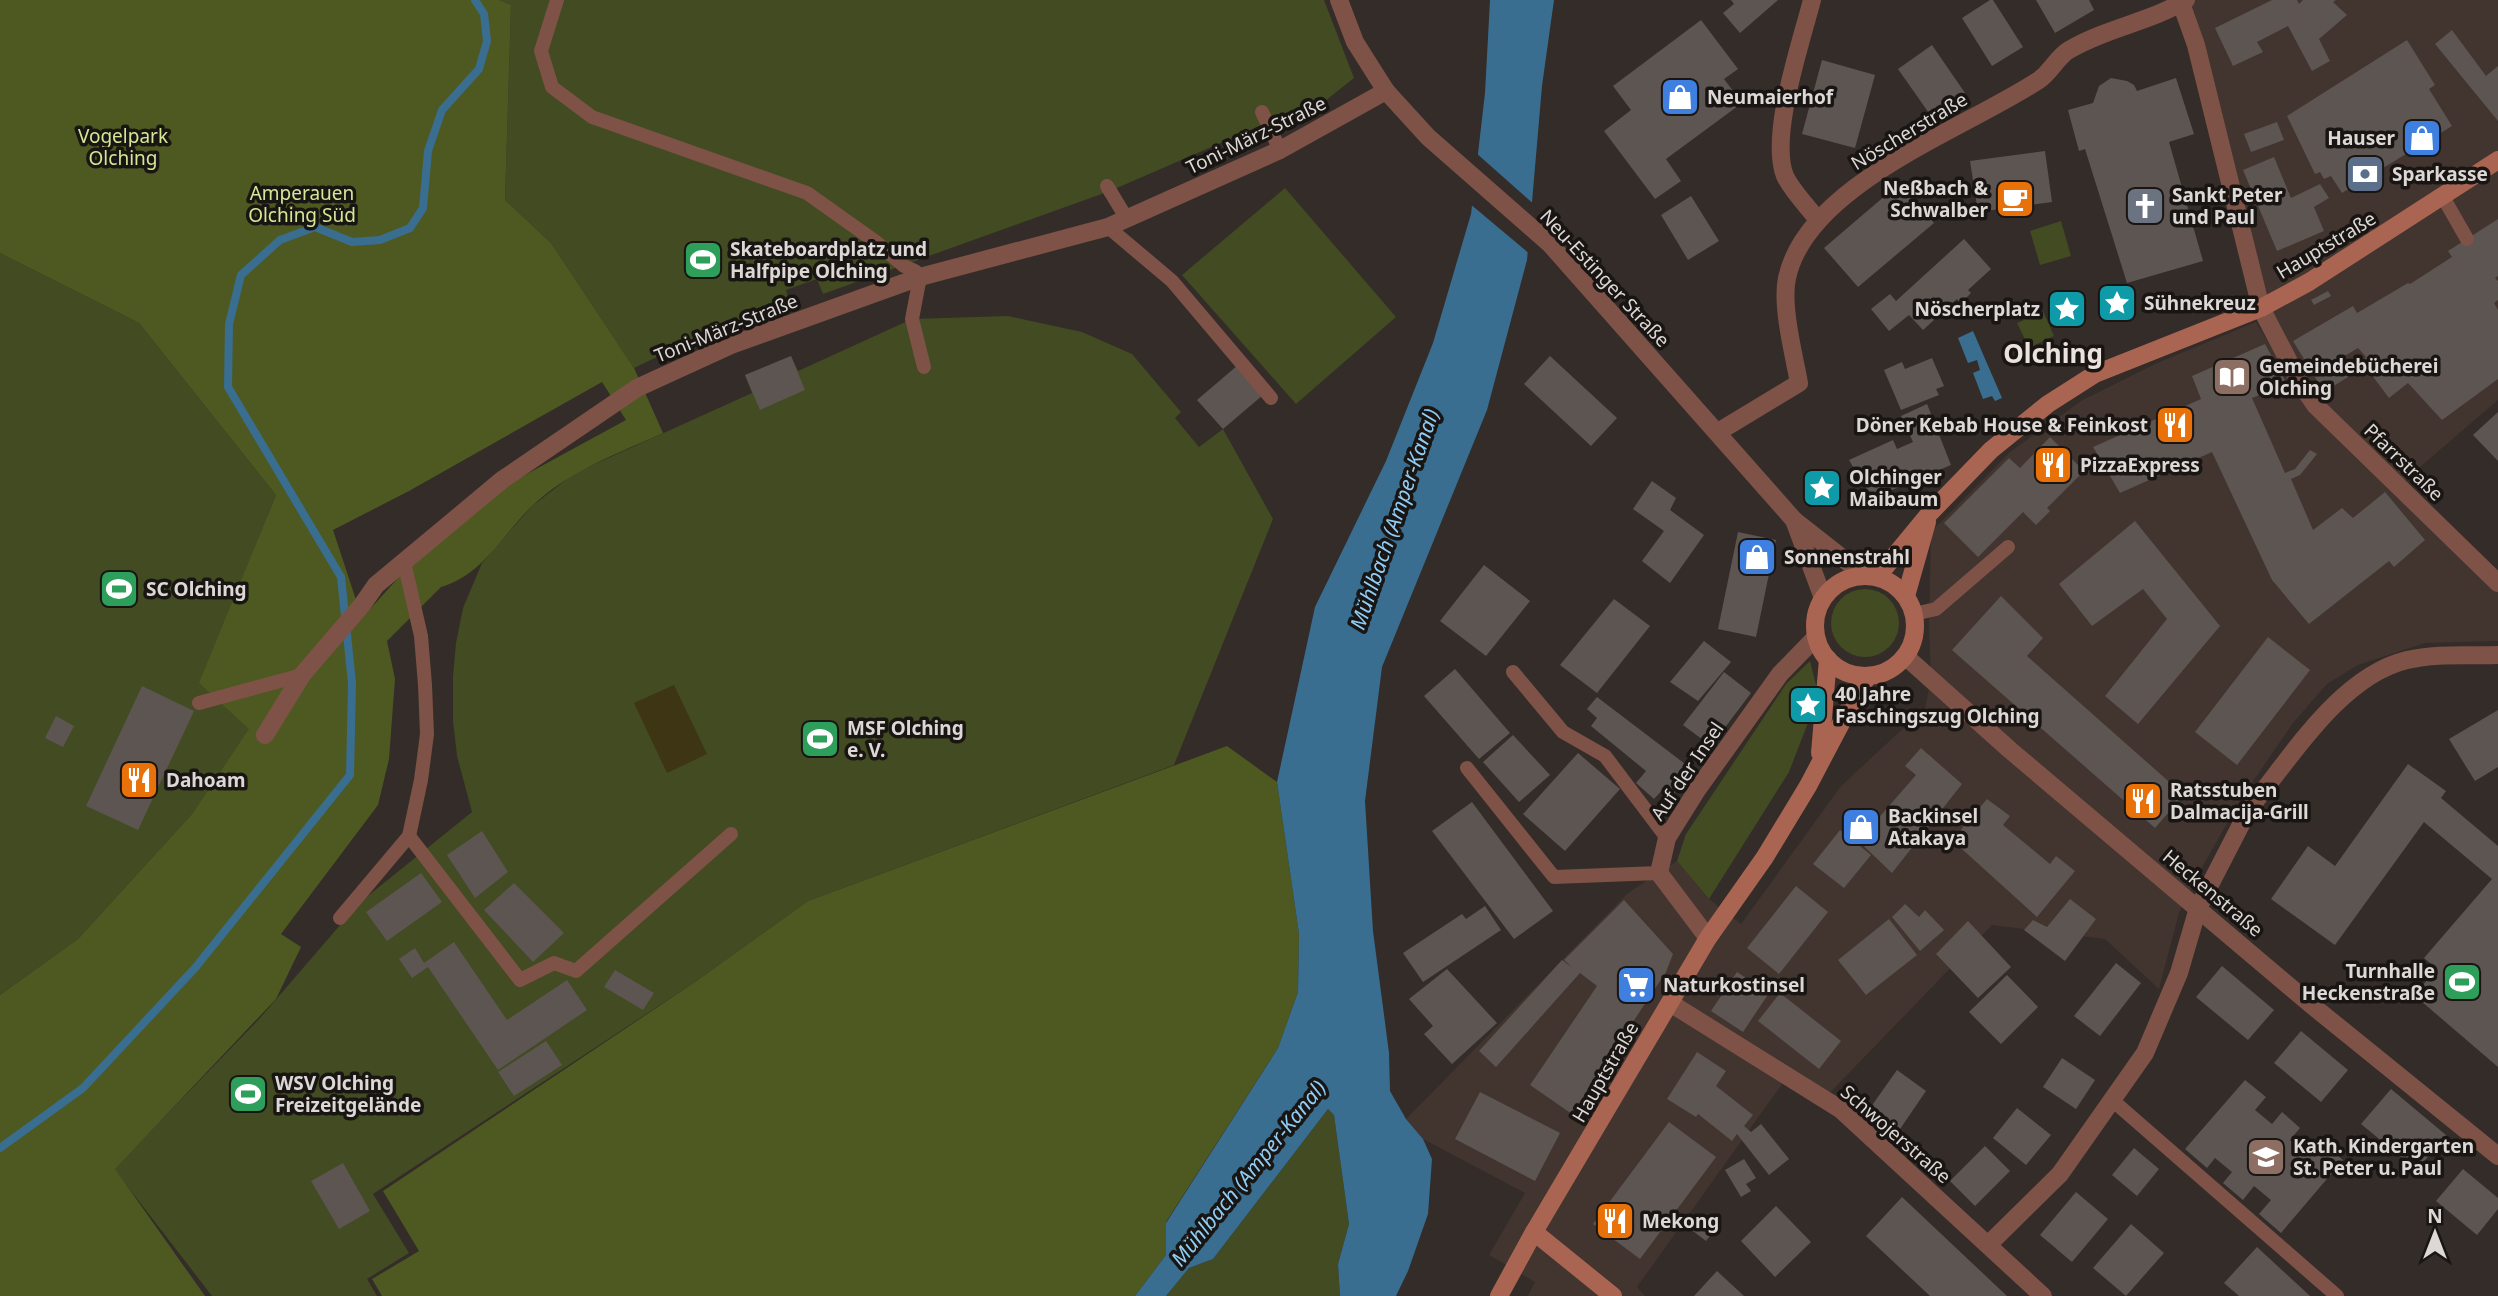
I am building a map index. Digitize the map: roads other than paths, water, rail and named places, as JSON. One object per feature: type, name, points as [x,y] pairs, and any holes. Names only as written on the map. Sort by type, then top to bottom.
[{"type":"street","name":"Neu-Estinger Straße","points":[[1339,0],[1355,42],[1386,91],[1428,138],[1545,240],[1794,520],[1870,576]]},
{"type":"street","points":[[1812,0],[1788,96],[1779,150],[1786,177],[1818,220]]},
{"type":"street","name":"Nöscherstraße","points":[[1718,432],[1799,383],[1785,293],[1791,266],[1818,220],[1883,167],[2042,78],[2066,51],[2184,1]]},
{"type":"street","name":"Pfarrstraße","points":[[2184,1],[2261,308],[2300,383],[2315,405],[2498,583]]},
{"type":"street","name":"Toni-März-Straße","points":[[265,735],[302,675],[376,585],[502,480],[637,388],[731,345],[920,277],[1108,228],[1280,150],[1386,91]]},
{"type":"street","name":"Hauptstraße","points":[[1870,576],[1990,450],[2048,404],[2095,374],[2261,308],[2309,282],[2498,160]]},
{"type":"street","name":"Hauptstraße","points":[[1906,596],[1929,514]]},
{"type":"street","name":"Neu-Estinger Straße","points":[[1794,520],[1823,598]]},
{"type":"street","points":[[1870,576],[1893,584],[1906,596],[1914,614],[1915,634],[1905,656],[1895,666],[1868,676],[1840,669],[1828,659],[1816,637],[1816,617],[1823,598],[1841,582],[1870,576]]},
{"type":"street","name":"Auf der Insel","points":[[1659,873],[1667,838],[1697,790],[1780,674],[1816,637]]},
{"type":"street","points":[[1989,1244],[2060,1174],[2145,1052],[2179,973],[2198,908],[2249,809],[2340,699],[2380,670],[2404,661],[2433,655],[2498,655]]},
{"type":"street","name":"Heckenstraße","points":[[1905,656],[2010,750],[2309,1003],[2498,1156]]},
{"type":"street","name":"Hauptstraße","points":[[1819,765],[1828,659]]},
{"type":"street","name":"Hauptstraße","points":[[1499,1296],[1708,938],[1765,857],[1868,676]]},
{"type":"street","points":[[1659,873],[1708,938]]},
{"type":"street","name":"Schwojerstraße","points":[[1670,1003],[1840,1109],[2043,1296]]},
{"type":"street","points":[[1534,1232],[1613,1296]]},
{"type":"lane","points":[[557,0],[541,51],[552,87],[592,117],[807,193],[876,242],[904,266],[915,271],[920,277],[912,319],[925,367]]},
{"type":"lane","points":[[1262,112],[1280,150]]},
{"type":"lane","points":[[1107,186],[1127,219]]},
{"type":"lane","points":[[2443,197],[2467,239]]},
{"type":"lane","points":[[1108,228],[1172,281],[1271,398]]},
{"type":"lane","points":[[1914,614],[1936,609],[2008,547]]},
{"type":"lane","points":[[340,918],[409,836],[421,780],[427,734],[421,636],[404,562]]},
{"type":"lane","points":[[1513,672],[1563,732],[1605,756],[1667,838]]},
{"type":"lane","points":[[199,703],[302,675]]},
{"type":"lane","points":[[1466,768],[1554,877],[1659,873]]},
{"type":"lane","points":[[409,836],[520,980],[554,962],[576,971],[731,834]]},
{"type":"lane","points":[[2111,1099],[2337,1296]]},
{"type":"water","name":"Mühlbach (Amper-Kanal)","points":[[1490,0],[1554,0],[1542,86],[1527,260],[1487,410],[1382,667],[1365,801],[1373,931],[1389,1053],[1390,1091],[1406,1119],[1423,1139],[1432,1159],[1428,1214],[1396,1296],[1340,1296],[1338,1264],[1349,1224],[1334,1115],[1328,1109],[1213,1259],[1189,1268],[1166,1296],[1135,1296],[1166,1255],[1166,1223],[1278,1048],[1298,992],[1299,934],[1277,782],[1315,607],[1386,461],[1433,343],[1471,214],[1485,93]]},
{"type":"water","points":[[1973,331],[2002,398],[1995,401],[1992,396],[1983,399],[1973,373],[1980,370],[1977,360],[1968,363],[1958,338]]},
{"type":"waterway","points":[[0,1148],[83,1088],[195,968],[350,775],[352,683],[341,577],[228,387],[229,324],[241,275],[280,240],[315,227],[352,242],[380,240],[410,228],[423,208],[428,151],[442,110],[479,69],[487,41],[484,14],[475,0]]},
{"type":"place","name":"Neumaierhof","points":[[1680,97]]},
{"type":"place","name":"Hauser","points":[[2422,138]]},
{"type":"place","name":"Sparkasse","points":[[2365,174]]},
{"type":"place","name":"Neßbach & Schwalber","points":[[2015,199]]},
{"type":"place","name":"Sankt Peter und Paul","points":[[2145,206]]},
{"type":"place","name":"Skateboardplatz und Halfpipe Olching","points":[[703,260]]},
{"type":"place","name":"Sühnekreuz","points":[[2117,303]]},
{"type":"place","name":"Nöscherplatz","points":[[2067,309]]},
{"type":"place","name":"Gemeindebücherei Olching","points":[[2232,377]]},
{"type":"place","name":"Döner Kebab House & Feinkost","points":[[2175,425]]},
{"type":"place","name":"PizzaExpress","points":[[2053,465]]},
{"type":"place","name":"Olchinger Maibaum","points":[[1822,488]]},
{"type":"place","name":"Sonnenstrahl","points":[[1757,557]]},
{"type":"place","name":"SC Olching","points":[[119,589]]},
{"type":"place","name":"40 Jahre Faschingszug Olching","points":[[1808,705]]},
{"type":"place","name":"MSF Olching e. V.","points":[[820,739]]},
{"type":"place","name":"Dahoam","points":[[139,780]]},
{"type":"place","name":"Ratsstuben Dalmacija-Grill","points":[[2143,801]]},
{"type":"place","name":"Backinsel Atakaya","points":[[1861,827]]},
{"type":"place","name":"Turnhalle Heckenstraße","points":[[2462,982]]},
{"type":"place","name":"Naturkostinsel","points":[[1636,985]]},
{"type":"place","name":"WSV Olching Freizeitgelände","points":[[248,1094]]},
{"type":"place","name":"Kath. Kindergarten St. Peter u. Paul","points":[[2266,1157]]},
{"type":"place","name":"Mekong","points":[[1615,1221]]},
{"type":"district","name":"Olching","points":[[2053,353]]},
{"type":"park label","name":"Vogelpark Olching","points":[[123,147]]},
{"type":"park label","name":"Amperauen Olching Süd","points":[[302,204]]}]
